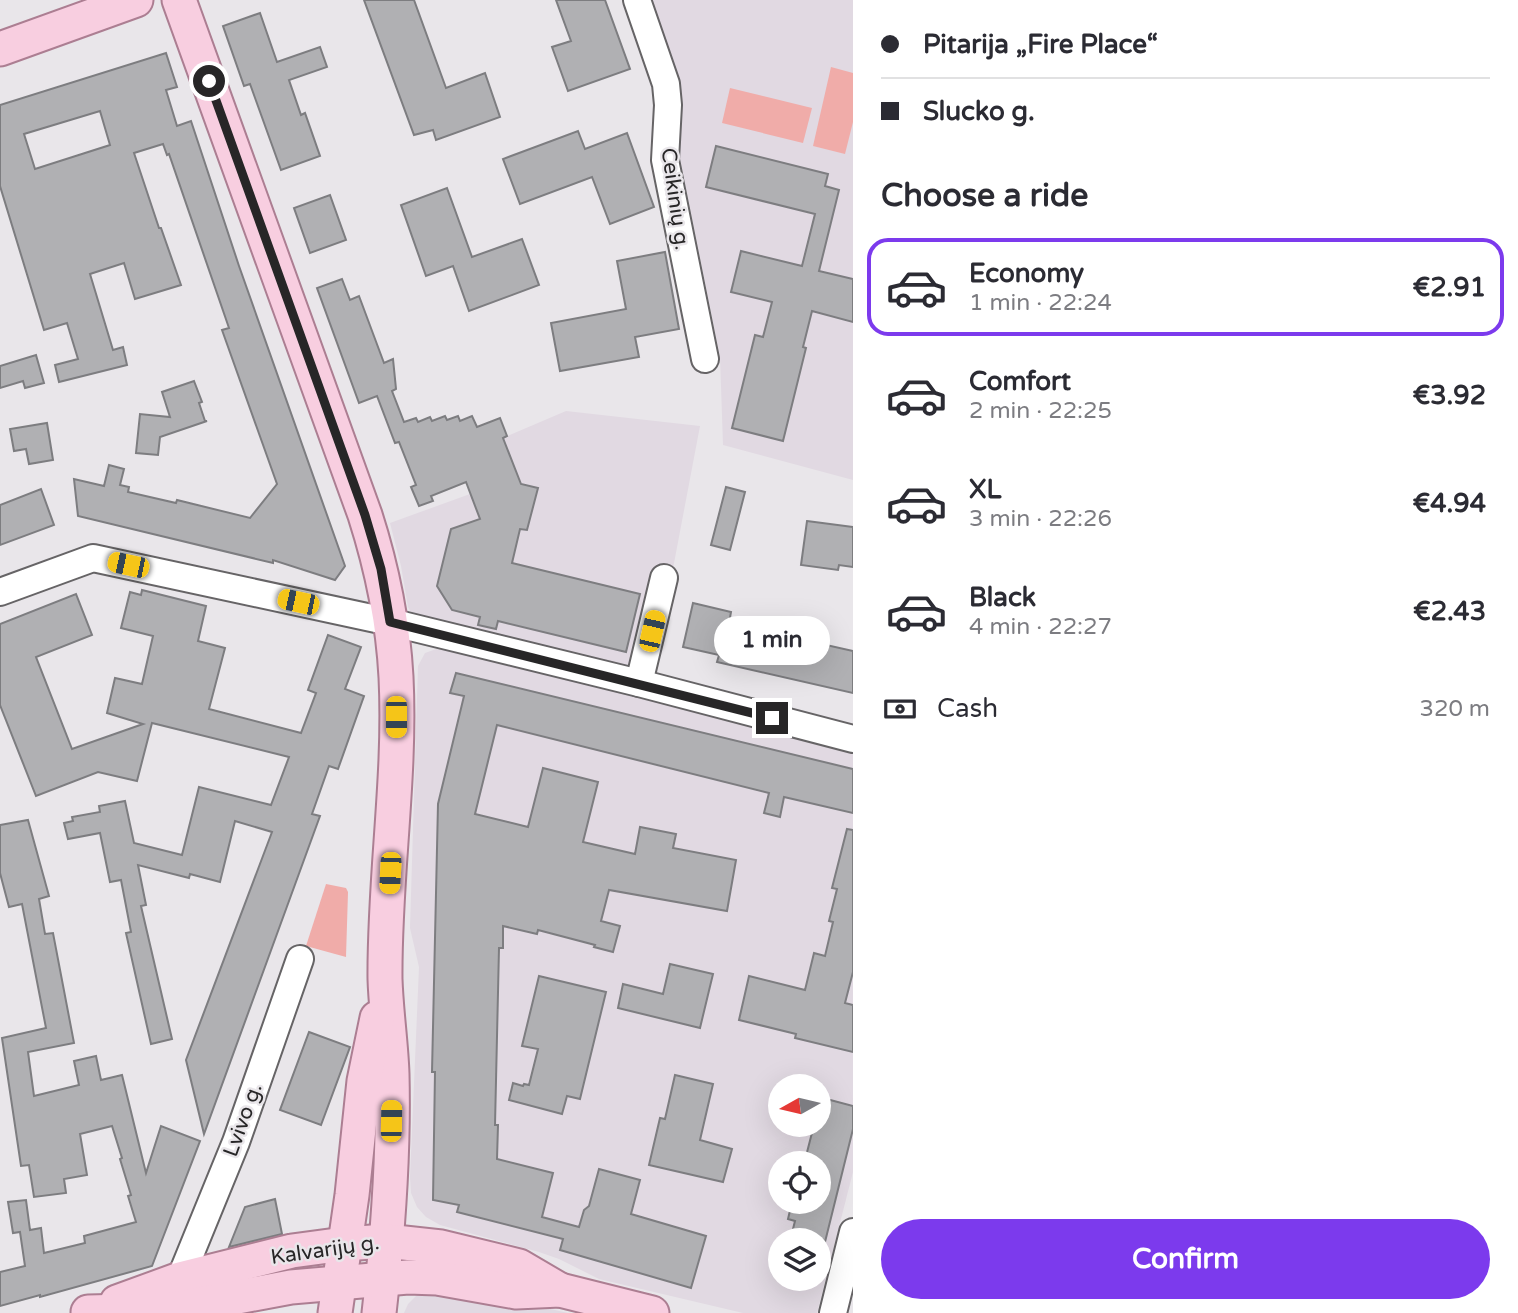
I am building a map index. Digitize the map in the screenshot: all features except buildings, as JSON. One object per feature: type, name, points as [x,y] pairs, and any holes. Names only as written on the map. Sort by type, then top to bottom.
[{"type":"main road","points":[[0,49],[136,0]]},
{"type":"main road","points":[[179,0],[365,515],[381,569],[390,622],[396,679],[386,981],[392,1077],[389,1198],[379,1313]]},
{"type":"main road","points":[[336,1297],[352,1195],[364,1081],[386,981]]},
{"type":"main road","name":"Kalvarijų g.","points":[[86,1313],[180,1279],[292,1251],[386,1241],[441,1247],[519,1266],[560,1290],[652,1313]]},
{"type":"main road","name":"Kalvarijų g.","points":[[86,1313],[167,1311],[291,1287],[336,1297],[383,1278],[437,1278],[516,1292],[560,1290]]},
{"type":"street","name":"Ceikinių g.","points":[[637,0],[666,84],[668,105],[665,160],[705,359]]},
{"type":"street","points":[[0,592],[93,558],[390,622],[853,739]]},
{"type":"street","points":[[639,683],[664,578]]},
{"type":"street","name":"Lvivo g.","points":[[180,1279],[236,1142],[300,959]]},
{"type":"street","points":[[833,1313],[853,1232]]},
{"type":"shaded area","points":[[648,0],[853,0],[853,480],[723,445],[720,357],[680,158],[681,91]]},
{"type":"shaded area","points":[[831,67],[853,73],[853,122],[845,154],[813,146]]},
{"type":"shaded area","points":[[730,88],[812,108],[803,143],[722,123]]},
{"type":"shaded area","points":[[566,411],[700,426],[653,674],[414,618],[408,607],[390,523],[470,494],[491,443]]},
{"type":"shaded area","points":[[442,647],[853,750],[853,1172],[831,1258],[831,1228],[768,1228],[768,1291],[823,1291],[817,1313],[743,1313],[599,1279],[539,1252],[440,1225],[426,1217],[417,1207],[411,1193],[410,1177],[419,967],[410,928],[418,666],[425,653]]},
{"type":"shaded area","points":[[326,884],[346,888],[348,892],[346,957],[306,946]]},
{"type":"shaded area","points":[[429,1290],[481,1293],[568,1313],[404,1313],[417,1295]]},
{"type":"route","points":[[209,81],[365,515],[381,569],[390,622],[772,718]]}]
